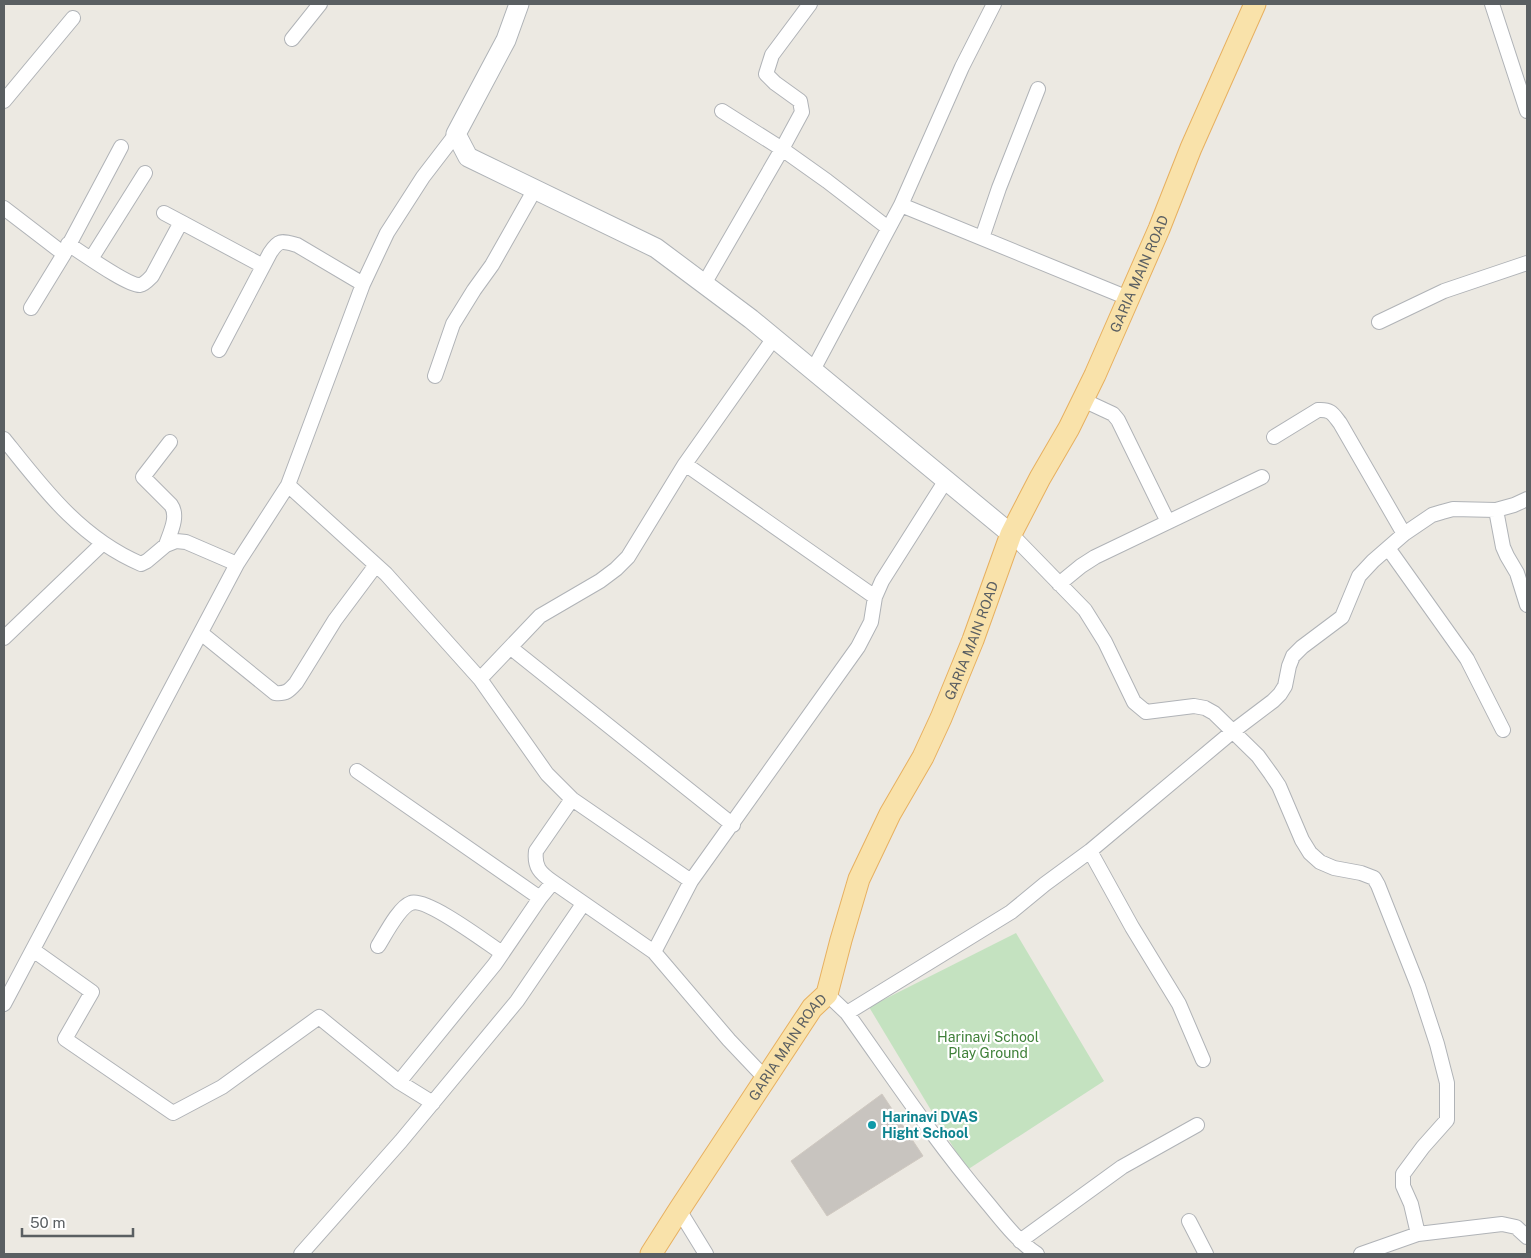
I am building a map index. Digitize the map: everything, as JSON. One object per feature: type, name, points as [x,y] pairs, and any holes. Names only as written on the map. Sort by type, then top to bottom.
[{"type":"main road","points":[[520,4],[506,40],[456,134],[468,156],[656,248],[774,338],[1011,534]]},
{"type":"main road","name":"GARIA MAIN ROAD","points":[[651,1254],[812,1008],[827,994],[859,879],[890,814],[923,757],[941,718],[973,640],[1011,534],[1069,428],[1095,375],[1159,229],[1191,148],[1255,4]]},
{"type":"street","points":[[292,39],[320,4]]},
{"type":"street","points":[[704,284],[802,112],[800,101],[766,74],[772,55],[810,4]]},
{"type":"street","points":[[813,370],[901,205],[962,67],[994,4]]},
{"type":"street","points":[[1492,4],[1527,110]]},
{"type":"street","points":[[4,101],[73,18]]},
{"type":"street","points":[[982,238],[1038,89]]},
{"type":"street","points":[[722,110],[827,180],[888,228]]},
{"type":"street","points":[[4,1004],[238,564],[288,485],[363,284],[388,234],[423,177],[456,134]]},
{"type":"street","points":[[31,308],[66,249],[121,148]]},
{"type":"street","points":[[91,259],[145,173]]},
{"type":"street","points":[[435,376],[454,324],[474,290],[492,265],[536,190]]},
{"type":"street","points":[[901,205],[1128,298]]},
{"type":"street","points":[[4,208],[66,249],[91,259],[122,278],[141,285],[152,276],[181,222]]},
{"type":"street","points":[[164,213],[263,266]]},
{"type":"street","points":[[219,350],[263,266],[275,245],[280,242],[285,241],[297,245],[363,284]]},
{"type":"street","points":[[1379,322],[1444,291],[1527,263]]},
{"type":"street","points":[[480,679],[540,616],[600,581],[628,557],[685,464],[774,338]]},
{"type":"street","points":[[1083,400],[1113,414],[1118,420],[1168,522]]},
{"type":"street","points":[[1274,437],[1318,410],[1326,410],[1333,414],[1404,534]]},
{"type":"street","points":[[4,439],[34,477],[69,516],[103,543],[141,564],[166,545],[176,541],[186,542],[238,564]]},
{"type":"street","points":[[166,545],[175,510],[143,477],[170,442]]},
{"type":"street","points":[[685,464],[875,597]]},
{"type":"street","points":[[1059,584],[1095,557],[1262,477]]},
{"type":"street","points":[[654,952],[691,881],[858,647],[871,622],[875,597],[882,581],[946,480]]},
{"type":"street","points":[[288,485],[386,574],[480,679],[547,774],[572,799],[691,881]]},
{"type":"street","points":[[847,1013],[1011,912],[1090,851],[1232,732],[1273,701],[1285,686],[1293,656],[1342,617],[1359,576],[1404,534],[1432,515],[1442,512],[1453,509],[1496,510],[1527,499]]},
{"type":"street","points":[[1496,510],[1503,547],[1506,556],[1518,573],[1527,606]]},
{"type":"street","points":[[1011,534],[1085,610],[1096,627],[1134,702],[1140,708],[1146,712],[1194,706],[1205,708],[1214,714],[1258,756],[1271,774],[1279,786],[1302,840],[1310,852],[1320,862],[1334,868],[1361,873],[1374,878],[1412,969],[1437,1044],[1447,1084],[1447,1120],[1423,1147],[1403,1174],[1404,1186],[1411,1204],[1418,1234]]},
{"type":"street","points":[[4,638],[103,543]]},
{"type":"street","points":[[1388,548],[1467,659],[1504,730]]},
{"type":"street","points":[[201,633],[275,693],[282,694],[289,691],[296,683],[335,620],[376,565]]},
{"type":"street","points":[[511,648],[732,825]]},
{"type":"street","points":[[357,771],[540,898]]},
{"type":"street","points":[[572,799],[536,851],[535,860],[537,867],[544,876],[654,952],[729,1040],[766,1078]]},
{"type":"street","points":[[1090,851],[1132,927],[1179,1004],[1203,1060]]},
{"type":"street","points":[[399,1082],[489,972],[553,882]]},
{"type":"street","points":[[378,946],[405,907],[412,902],[420,902],[435,909],[502,953]]},
{"type":"street","points":[[301,1254],[401,1141],[517,1000],[583,904]]},
{"type":"street","points":[[32,950],[92,992],[65,1039],[173,1113],[222,1087],[319,1017],[399,1082],[433,1102]]},
{"type":"street","points":[[827,994],[847,1013],[956,1167],[1020,1241],[1037,1254]]},
{"type":"street","points":[[1020,1241],[1122,1166],[1197,1125]]},
{"type":"street","points":[[679,1210],[706,1254]]},
{"type":"street","points":[[1189,1221],[1206,1254]]},
{"type":"street","points":[[1361,1254],[1418,1234],[1502,1224],[1516,1227],[1527,1237]]},
{"type":"green space","name":"Harinavi School Play Ground","points":[[1016,933],[1104,1081],[967,1170],[869,1007]]},
{"type":"building","name":"Harinavi DVAS Hight School","points":[[882,1094],[923,1156],[827,1216],[791,1161]]},
{"type":"place","name":"Harinavi DVAS Hight School","points":[[872,1125]]}]
